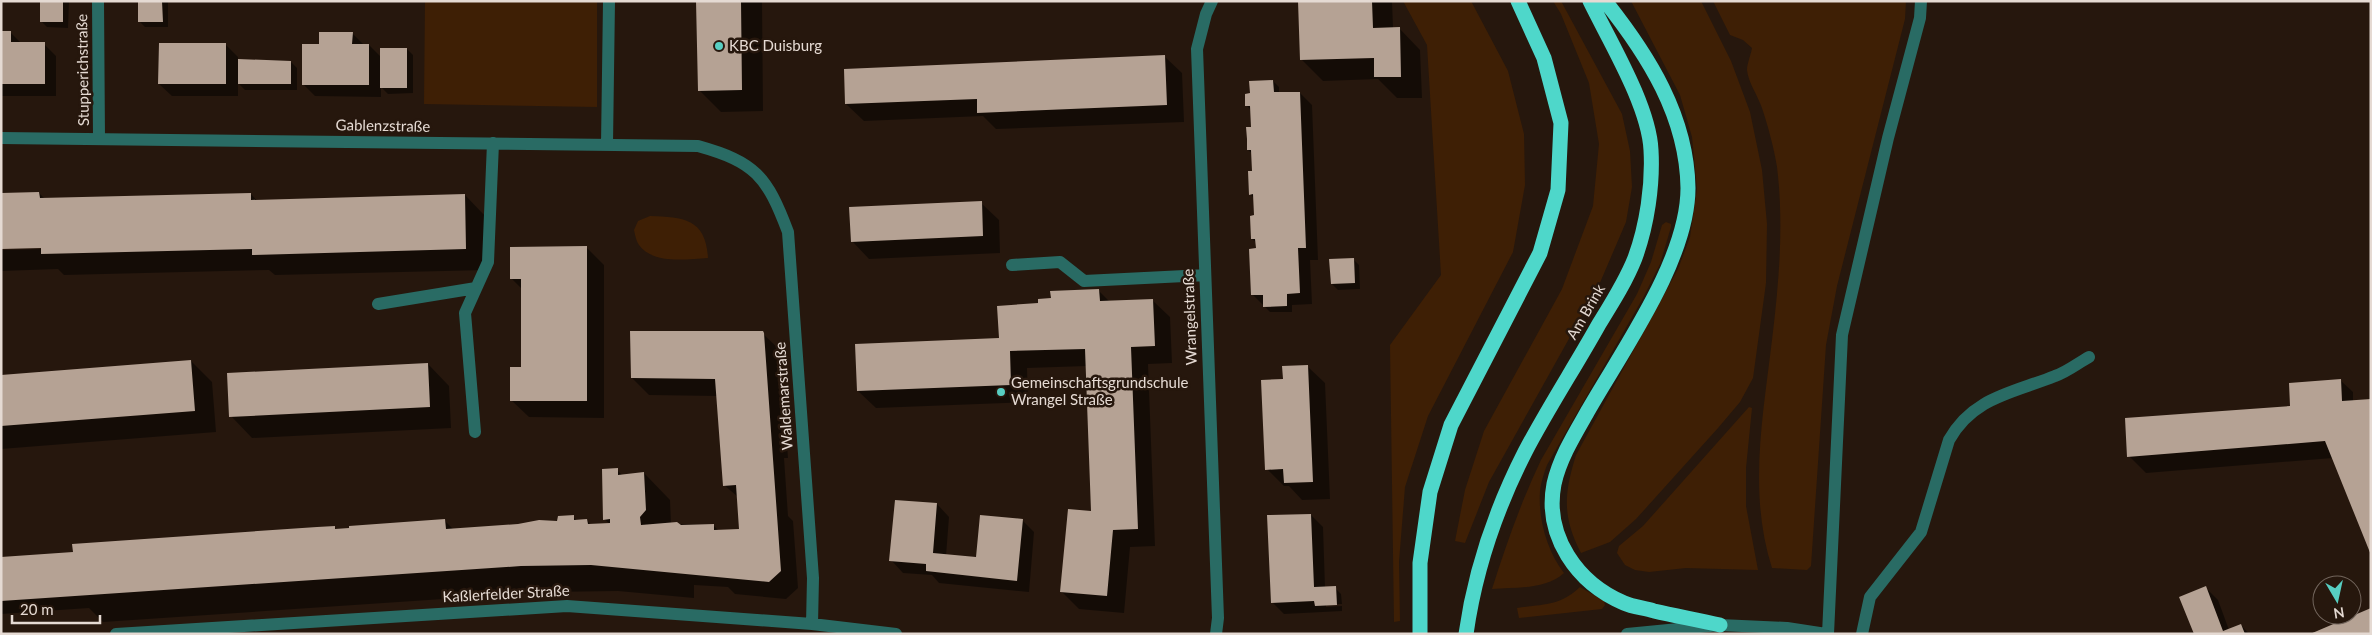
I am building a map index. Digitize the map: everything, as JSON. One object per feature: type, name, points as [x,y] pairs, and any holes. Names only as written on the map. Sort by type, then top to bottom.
[{"type":"highway","points":[[1420,634],[1420,563],[1430,492],[1451,425],[1540,253],[1558,190],[1561,123],[1544,58],[1518,1]]},
{"type":"highway","name":"Am Brink","points":[[1466,634],[1477,574],[1510,484],[1526,451],[1620,290],[1635,258],[1645,222],[1650,186],[1651,149],[1643,109],[1590,1]]},
{"type":"highway","points":[[1604,1],[1636,39],[1669,99],[1682,139],[1688,189],[1681,234],[1669,268],[1567,448],[1554,484],[1555,520],[1558,539],[1570,561],[1581,574],[1625,604],[1720,625]]},
{"type":"street","name":"Stupperichstraße","points":[[98,1],[100,138]]},
{"type":"street","points":[[607,144],[609,1]]},
{"type":"street","name":"Wrangelstraße","points":[[1212,1],[1206,14],[1196,49],[1218,618],[1216,634]]},
{"type":"street","points":[[1627,634],[1720,625],[1753,630],[1786,628],[1827,634],[1842,335],[1888,138],[1920,18],[1921,1]]},
{"type":"street","name":"Gablenzstraße","points":[[1,138],[698,146],[729,155],[758,174]]},
{"type":"street","points":[[475,432],[465,313],[488,262],[493,143]]},
{"type":"street","name":"Waldemarstraße","points":[[758,174],[776,199],[788,232],[813,578],[812,624]]},
{"type":"street","points":[[1012,265],[1060,262],[1084,282],[1205,275]]},
{"type":"street","points":[[378,304],[476,288]]},
{"type":"street","points":[[1862,634],[1870,597],[1921,532],[1949,440],[1957,427],[1970,412],[2006,392],[2057,376],[2089,357]]},
{"type":"street","name":"Kaßlerfelder Straße","points":[[116,634],[567,606],[812,624],[896,634]]},
{"type":"shaded area","points":[[425,1],[597,1],[597,107],[424,104]]},
{"type":"shaded area","points":[[1403,1],[1471,1],[1508,71],[1524,134],[1525,185],[1513,252],[1428,416],[1405,487],[1399,562],[1400,621],[1394,622],[1390,345],[1441,275],[1427,45]]},
{"type":"shaded area","points":[[1553,1],[1561,1],[1622,114],[1630,151],[1632,187],[1626,222],[1599,285],[1489,482],[1465,543],[1455,541],[1465,490],[1484,431],[1562,289],[1593,206],[1599,144],[1589,83],[1561,14]]},
{"type":"shaded area","points":[[1631,1],[1701,1],[1731,61],[1750,112],[1762,170],[1767,224],[1766,283],[1753,378],[1740,402],[1636,519],[1610,542],[1581,553],[1571,528],[1567,505],[1567,493],[1576,455],[1678,269],[1690,237],[1697,189],[1692,137],[1680,95]]},
{"type":"shaded area","points":[[1713,1],[1906,1],[1905,19],[1837,286],[1826,345],[1811,566],[1807,570],[1772,568],[1765,540],[1759,483],[1762,426],[1779,275],[1780,210],[1777,167],[1769,130],[1748,75],[1747,68],[1752,48],[1743,40],[1730,35]]},
{"type":"shaded area","points":[[650,216],[683,219],[698,228],[703,235],[708,258],[681,260],[662,258],[653,256],[645,251],[638,243],[634,230],[638,221]]},
{"type":"shaded area","points":[[1666,222],[1671,224],[1671,227],[1660,264],[1643,298],[1547,465],[1543,478],[1540,491],[1542,523],[1548,545],[1564,573],[1539,585],[1492,589],[1514,524],[1541,460],[1637,294],[1651,262],[1662,225]]},
{"type":"shaded area","points":[[1749,407],[1752,408],[1746,468],[1746,506],[1758,570],[1686,568],[1649,572],[1635,570],[1625,565],[1617,553],[1619,546],[1643,526]]},
{"type":"shaded area","points":[[1580,587],[1604,601],[1605,605],[1602,609],[1519,618],[1517,608],[1544,605],[1558,601],[1566,598]]},
{"type":"building","points":[[40,1],[63,1],[63,22],[40,22]]},
{"type":"building","points":[[138,1],[162,1],[163,22],[138,22]]},
{"type":"building","name":"KBC Duisburg","points":[[696,1],[741,1],[742,90],[698,91]]},
{"type":"building","points":[[1298,1],[1372,1],[1373,28],[1400,27],[1401,77],[1374,77],[1374,58],[1300,60]]},
{"type":"building","points":[[1,31],[11,31],[11,42],[45,42],[45,84],[1,84]]},
{"type":"building","points":[[319,32],[353,32],[352,44],[369,44],[369,85],[302,85],[302,44],[319,44]]},
{"type":"building","points":[[159,43],[226,43],[226,84],[158,84]]},
{"type":"building","points":[[380,48],[407,48],[407,88],[380,88]]},
{"type":"building","points":[[1165,55],[1167,105],[977,113],[977,99],[845,104],[844,69]]},
{"type":"building","points":[[238,59],[291,61],[291,84],[238,84]]},
{"type":"building","points":[[1273,80],[1274,92],[1300,92],[1306,248],[1298,248],[1300,293],[1287,294],[1287,306],[1263,307],[1263,295],[1251,295],[1249,249],[1256,248],[1255,239],[1251,239],[1250,216],[1254,215],[1253,194],[1249,195],[1248,171],[1252,171],[1251,150],[1247,150],[1246,127],[1251,127],[1250,106],[1245,106],[1245,94],[1250,93],[1249,81]]},
{"type":"building","points":[[39,192],[40,198],[251,193],[251,200],[465,194],[466,249],[252,255],[252,249],[41,254],[41,248],[1,249],[1,193]]},
{"type":"building","points":[[982,201],[983,236],[851,242],[849,207]]},
{"type":"building","points":[[587,246],[587,401],[510,401],[510,367],[521,367],[521,279],[510,279],[510,247]]},
{"type":"building","points":[[1354,258],[1355,283],[1331,284],[1329,259]]},
{"type":"building","points":[[1099,289],[1100,301],[1153,299],[1155,346],[1131,347],[1138,529],[1113,530],[1107,596],[1060,592],[1068,509],[1091,511],[1085,349],[1010,351],[1011,385],[857,391],[855,344],[999,338],[997,306],[1038,303],[1038,299],[1051,298],[1050,291]]},
{"type":"building","points":[[630,331],[763,331],[781,571],[769,582],[591,565],[521,566],[1,601],[1,557],[73,552],[72,544],[317,527],[335,526],[335,529],[349,528],[349,526],[445,519],[446,529],[518,524],[539,520],[557,521],[558,516],[574,515],[574,520],[587,519],[588,524],[610,523],[610,519],[603,520],[602,469],[618,468],[618,475],[644,472],[646,510],[640,517],[641,525],[677,522],[681,525],[714,524],[714,530],[739,529],[736,485],[723,486],[715,379],[631,378]]},
{"type":"building","points":[[191,360],[195,411],[1,426],[1,375]]},
{"type":"building","points":[[428,363],[430,407],[229,417],[227,373]]},
{"type":"building","points":[[1308,365],[1313,482],[1284,483],[1283,469],[1265,470],[1261,380],[1283,379],[1282,366]]},
{"type":"building","points":[[2341,379],[2342,401],[2371,399],[2371,555],[2325,441],[2127,457],[2125,418],[2290,406],[2289,383]]},
{"type":"building","points":[[895,500],[937,503],[933,553],[976,557],[980,515],[1023,519],[1017,581],[926,571],[926,564],[889,561]]},
{"type":"building","points":[[1311,514],[1314,587],[1336,586],[1337,605],[1315,606],[1314,601],[1271,603],[1267,515]]},
{"type":"building","points":[[2206,586],[2223,631],[2241,624],[2245,634],[2194,634],[2179,597]]},
{"type":"building","points":[[2371,608],[2371,634],[2310,634],[2331,625],[2362,625],[2362,612]]},
{"type":"place","name":"KBC Duisburg","points":[[719,46]]},
{"type":"place","name":"Gemeinschaftsgrundschule Wrangel Straße","points":[[1001,392]]}]
